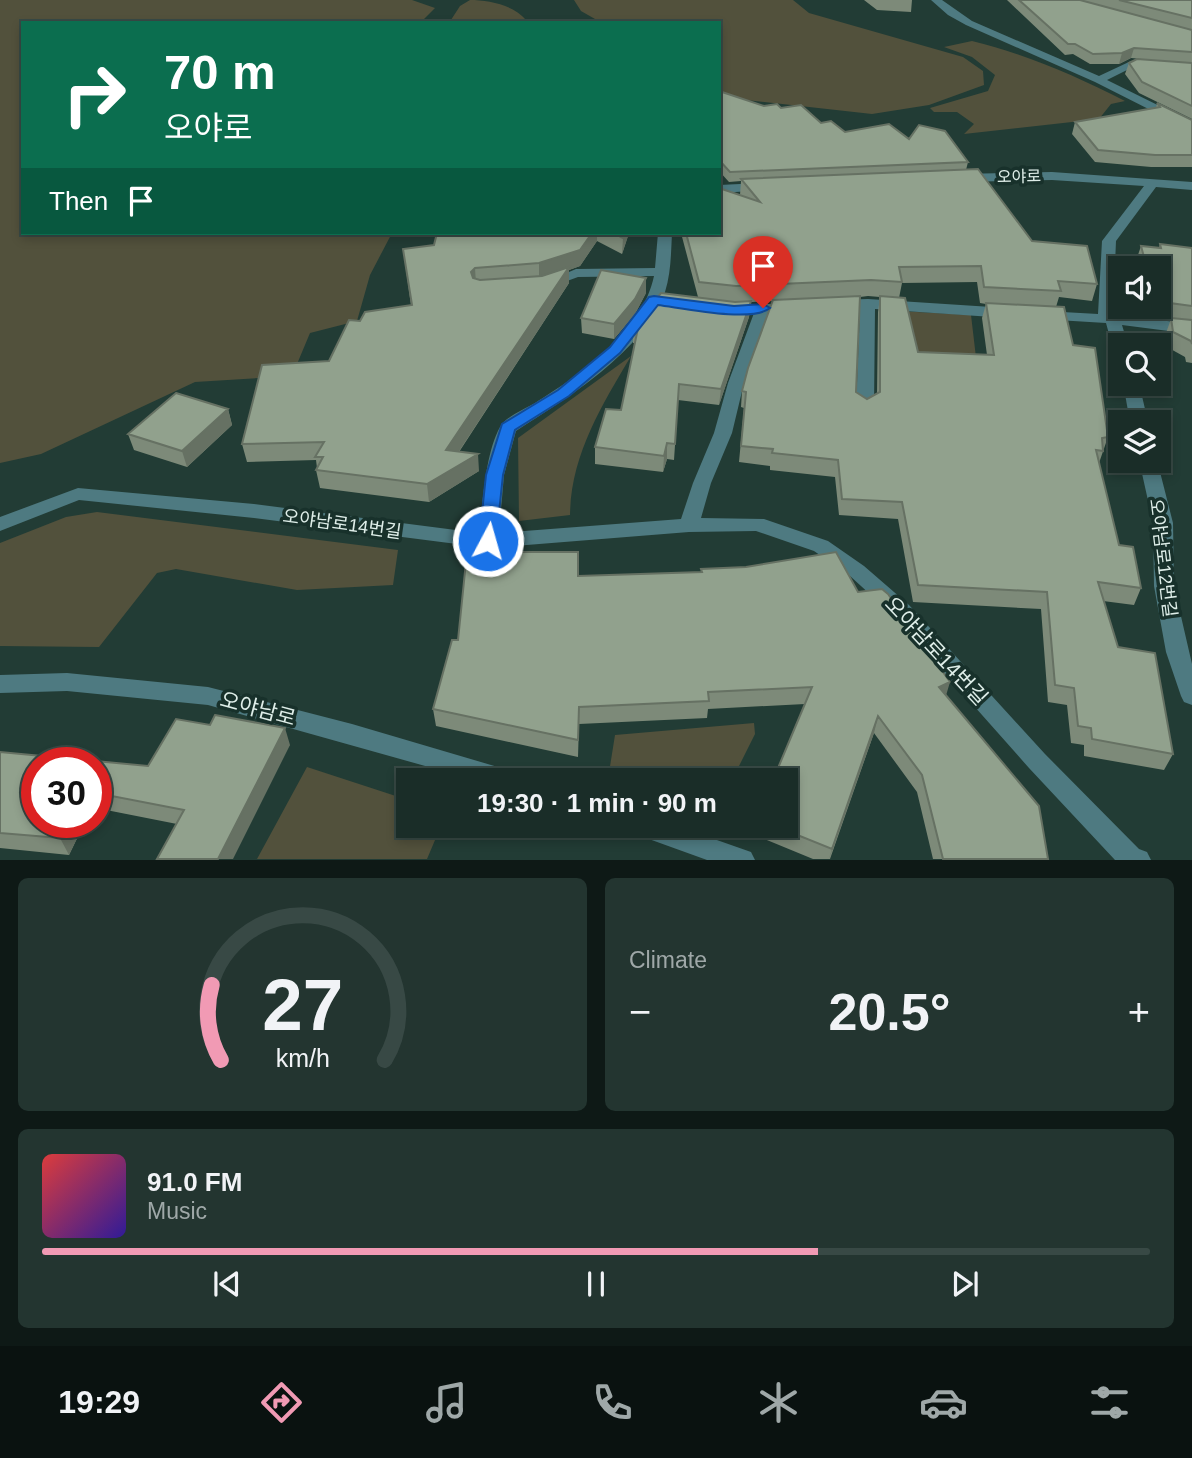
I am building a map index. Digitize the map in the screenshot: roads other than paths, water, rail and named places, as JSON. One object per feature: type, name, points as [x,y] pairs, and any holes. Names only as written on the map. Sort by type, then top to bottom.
[{"type":"street","points":[[936,0],[969,23],[1099,80],[1192,127]]},
{"type":"street","points":[[1099,80],[1131,64],[1192,68]]},
{"type":"street","name":"오야로","points":[[947,178],[1052,176],[1192,186]]},
{"type":"street","points":[[1108,256],[1109,241],[1153,183]]},
{"type":"street","points":[[721,189],[771,186]]},
{"type":"street","points":[[488,541],[495,475],[508,428],[564,393],[615,350],[661,301],[665,235]]},
{"type":"street","points":[[1108,259],[1105,313],[1108,316]]},
{"type":"street","points":[[530,287],[542,286],[576,273],[661,272]]},
{"type":"street","points":[[865,408],[868,304]]},
{"type":"street","points":[[707,307],[734,310],[868,304],[1108,319]]},
{"type":"street","points":[[689,525],[702,482],[723,433],[736,383],[763,308]]},
{"type":"street","points":[[1116,333],[1112,319],[1192,329]]},
{"type":"street","name":"오야남로12번길","points":[[1151,473],[1163,523],[1164,586],[1177,652],[1192,696]]},
{"type":"street","name":"오야남로14번길","points":[[0,524],[78,494],[254,512],[488,541],[689,525],[757,524],[821,546],[857,571],[902,611],[1037,761],[1130,857],[1138,859]]},
{"type":"street","name":"오야남로","points":[[0,684],[67,682],[208,696],[467,768]]},
{"type":"street","points":[[680,838],[742,859]]}]
